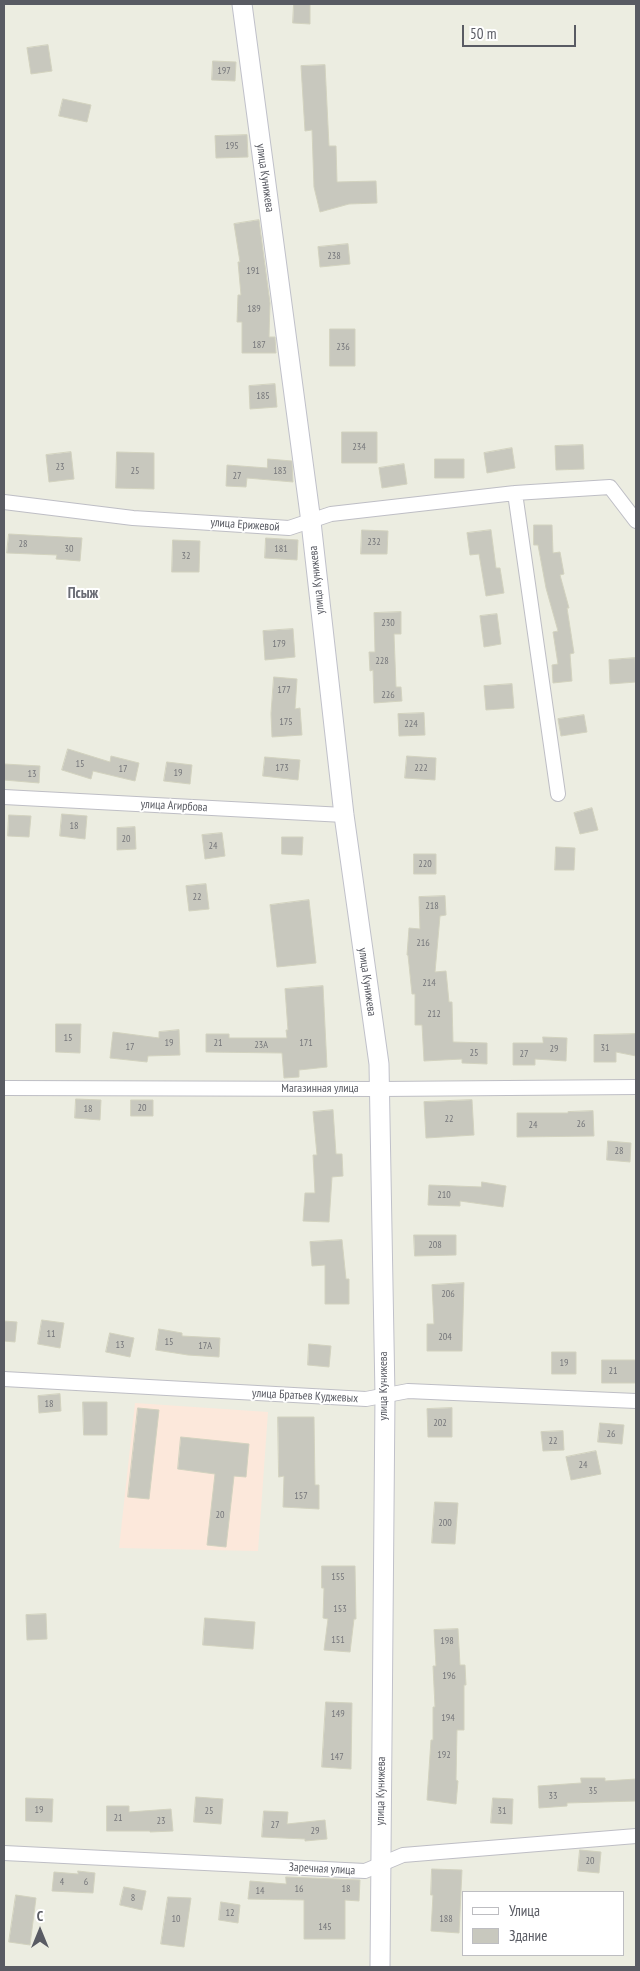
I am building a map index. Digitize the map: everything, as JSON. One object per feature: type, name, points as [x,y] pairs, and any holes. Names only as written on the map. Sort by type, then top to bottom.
[{"type":"street","name":"улица Кунижева","points":[[242,4],[311,522],[344,815],[379,1064],[385,1396],[380,1967]]},
{"type":"street","name":"улица Ерижевой","points":[[4,502],[133,518],[289,528],[330,514],[515,493],[610,488],[636,522]]},
{"type":"street","points":[[515,493],[558,794]]},
{"type":"street","name":"улица Агирбова","points":[[4,798],[344,815]]},
{"type":"street","name":"Магазинная улица","points":[[4,1088],[380,1089],[636,1087]]},
{"type":"street","name":"улица Братьев Куджевых","points":[[4,1379],[366,1399],[408,1392],[636,1401]]},
{"type":"street","name":"Заречная улица","points":[[4,1854],[365,1871],[403,1855],[636,1836]]},
{"type":"shaded area","points":[[135,1403],[268,1412],[258,1551],[119,1548]]},
{"type":"building","points":[[294,4],[310,4],[310,24],[293,23]]},
{"type":"building","points":[[48,45],[52,71],[31,74],[27,48]]},
{"type":"building","points":[[213,61],[236,62],[235,81],[212,80]]},
{"type":"building","points":[[325,65],[329,146],[336,146],[337,182],[376,181],[377,203],[349,204],[320,212],[314,187],[312,130],[305,131],[301,66]]},
{"type":"building","points":[[63,99],[91,105],[87,122],[59,116]]},
{"type":"building","points":[[247,135],[248,157],[216,158],[215,136]]},
{"type":"building","points":[[259,220],[270,303],[269,337],[275,337],[276,353],[242,353],[242,322],[237,322],[238,295],[241,295],[238,262],[240,262],[234,224]]},
{"type":"building","points":[[348,244],[350,264],[320,267],[318,247]]},
{"type":"building","points":[[330,329],[355,329],[355,366],[330,366]]},
{"type":"building","points":[[275,384],[277,407],[250,409],[249,386]]},
{"type":"building","points":[[342,432],[377,432],[377,463],[342,463]]},
{"type":"building","points":[[583,445],[584,469],[556,470],[555,446]]},
{"type":"building","points":[[512,448],[515,468],[487,473],[484,453]]},
{"type":"building","points":[[71,452],[74,479],[49,482],[46,455]]},
{"type":"building","points":[[117,452],[154,453],[154,489],[116,488]]},
{"type":"building","points":[[268,459],[292,461],[293,482],[247,478],[246,487],[226,486],[227,465],[267,468]]},
{"type":"building","points":[[435,459],[464,459],[464,478],[435,478]]},
{"type":"building","points":[[404,464],[407,484],[382,488],[379,468]]},
{"type":"building","points":[[534,525],[552,525],[553,553],[560,552],[564,574],[560,575],[569,608],[567,608],[574,653],[570,654],[572,681],[553,683],[552,665],[558,664],[553,632],[558,631],[546,588],[538,545],[534,545]]},
{"type":"building","points":[[362,530],[388,531],[387,554],[361,554]]},
{"type":"building","points":[[491,530],[496,568],[500,568],[504,593],[486,596],[479,554],[470,555],[467,533]]},
{"type":"building","points":[[9,534],[82,538],[80,561],[56,559],[57,555],[7,553]]},
{"type":"building","points":[[266,538],[298,540],[297,560],[265,558]]},
{"type":"building","points":[[173,540],[200,541],[199,572],[172,572]]},
{"type":"building","points":[[401,612],[401,634],[394,634],[396,687],[401,687],[402,701],[374,703],[373,670],[370,671],[369,652],[375,652],[374,613]]},
{"type":"building","points":[[497,614],[501,644],[484,647],[480,616]]},
{"type":"building","points":[[293,629],[295,657],[265,660],[263,631]]},
{"type":"building","points":[[635,658],[636,682],[610,684],[609,660]]},
{"type":"building","points":[[274,677],[297,679],[295,709],[300,708],[302,735],[272,737],[271,714]]},
{"type":"building","points":[[512,684],[514,708],[486,710],[484,686]]},
{"type":"building","points":[[424,713],[425,735],[399,736],[398,714]]},
{"type":"building","points":[[584,715],[587,732],[561,736],[558,719]]},
{"type":"building","points":[[68,749],[110,762],[111,756],[139,763],[135,781],[93,771],[91,779],[62,770]]},
{"type":"building","points":[[407,756],[436,758],[435,780],[405,778]]},
{"type":"building","points":[[265,757],[300,760],[298,780],[263,776]]},
{"type":"building","points":[[167,762],[192,765],[190,784],[164,781]]},
{"type":"building","points":[[4,764],[40,766],[39,783],[4,780]]},
{"type":"building","points":[[592,808],[598,830],[580,834],[574,813]]},
{"type":"building","points":[[62,814],[87,816],[85,839],[60,836]]},
{"type":"building","points":[[9,815],[31,816],[29,837],[8,836]]},
{"type":"building","points":[[135,827],[136,849],[117,850],[117,828]]},
{"type":"building","points":[[222,833],[225,856],[205,859],[202,835]]},
{"type":"building","points":[[282,837],[303,837],[302,855],[282,854]]},
{"type":"building","points":[[556,847],[575,848],[574,870],[555,870]]},
{"type":"building","points":[[414,854],[436,854],[436,874],[414,874]]},
{"type":"building","points":[[206,884],[209,909],[189,911],[186,886]]},
{"type":"building","points":[[445,896],[446,915],[440,916],[435,972],[446,971],[449,1002],[452,1002],[453,1042],[487,1043],[487,1064],[462,1063],[462,1059],[424,1061],[422,1025],[415,1025],[415,994],[412,994],[407,955],[409,928],[420,929],[419,897]]},
{"type":"building","points":[[309,900],[316,963],[277,967],[270,905]]},
{"type":"building","points":[[323,986],[327,1067],[299,1070],[299,1077],[284,1078],[282,1053],[206,1052],[206,1034],[229,1034],[229,1038],[287,1038],[285,989]]},
{"type":"building","points":[[56,1024],[81,1024],[80,1053],[56,1052]]},
{"type":"building","points":[[179,1030],[180,1055],[148,1056],[147,1062],[110,1058],[113,1032],[159,1038],[159,1032]]},
{"type":"building","points":[[636,1034],[636,1056],[616,1052],[616,1062],[594,1062],[594,1035]]},
{"type":"building","points":[[543,1037],[567,1038],[566,1061],[535,1059],[535,1065],[513,1065],[513,1043],[543,1043]]},
{"type":"building","points":[[76,1099],[101,1100],[100,1120],[75,1118]]},
{"type":"building","points":[[131,1100],[153,1100],[153,1116],[131,1116]]},
{"type":"building","points":[[472,1100],[474,1135],[426,1138],[424,1102]]},
{"type":"building","points":[[333,1110],[336,1154],[342,1154],[343,1176],[332,1177],[329,1222],[303,1221],[305,1193],[315,1193],[313,1155],[317,1155],[313,1112]]},
{"type":"building","points":[[593,1111],[594,1136],[517,1137],[517,1113]]},
{"type":"building","points":[[608,1141],[631,1143],[630,1162],[607,1160]]},
{"type":"building","points":[[482,1182],[506,1186],[503,1207],[460,1201],[460,1206],[428,1205],[429,1185],[481,1187]]},
{"type":"building","points":[[414,1235],[456,1235],[456,1255],[415,1256]]},
{"type":"building","points":[[342,1240],[346,1279],[349,1279],[349,1304],[325,1304],[325,1265],[312,1266],[310,1242]]},
{"type":"building","points":[[464,1283],[462,1351],[427,1351],[427,1324],[434,1324],[432,1285]]},
{"type":"building","points":[[42,1320],[64,1323],[60,1348],[38,1344]]},
{"type":"building","points":[[4,1321],[17,1322],[15,1342],[4,1341]]},
{"type":"building","points":[[159,1329],[182,1333],[182,1336],[220,1338],[219,1357],[156,1350]]},
{"type":"building","points":[[110,1333],[134,1338],[130,1357],[106,1352]]},
{"type":"building","points":[[309,1344],[331,1346],[329,1367],[308,1365]]},
{"type":"building","points":[[552,1352],[576,1352],[576,1374],[552,1374]]},
{"type":"building","points":[[602,1360],[636,1360],[636,1383],[602,1383]]},
{"type":"building","points":[[60,1394],[61,1411],[39,1413],[38,1396]]},
{"type":"building","points":[[83,1402],[107,1402],[107,1435],[84,1435]]},
{"type":"building","points":[[138,1408],[159,1410],[149,1499],[128,1497]]},
{"type":"building","points":[[452,1408],[452,1437],[428,1437],[427,1409]]},
{"type":"building","points":[[278,1417],[314,1417],[315,1485],[319,1485],[319,1509],[283,1507],[284,1476],[279,1477]]},
{"type":"building","points":[[600,1423],[624,1425],[622,1444],[598,1442]]},
{"type":"building","points":[[563,1431],[564,1450],[543,1451],[541,1432]]},
{"type":"building","points":[[181,1437],[249,1444],[246,1477],[234,1476],[226,1547],[207,1545],[215,1474],[178,1469]]},
{"type":"building","points":[[596,1451],[601,1474],[571,1480],[566,1457]]},
{"type":"building","points":[[435,1502],[458,1503],[455,1544],[432,1543]]},
{"type":"building","points":[[322,1566],[355,1566],[356,1619],[354,1619],[350,1652],[324,1650],[328,1619],[323,1618],[324,1588],[322,1588]]},
{"type":"building","points":[[46,1614],[47,1639],[27,1640],[26,1615]]},
{"type":"building","points":[[205,1618],[255,1622],[253,1649],[203,1645]]},
{"type":"building","points":[[458,1629],[460,1665],[465,1665],[466,1685],[464,1685],[464,1730],[457,1730],[456,1780],[458,1781],[456,1804],[427,1800],[431,1740],[433,1740],[433,1707],[435,1707],[433,1666],[436,1666],[434,1630]]},
{"type":"building","points":[[326,1702],[352,1703],[351,1769],[322,1767]]},
{"type":"building","points":[[581,1778],[605,1778],[605,1781],[636,1779],[636,1801],[567,1803],[567,1806],[539,1808],[538,1786],[581,1783]]},
{"type":"building","points":[[196,1797],[223,1799],[221,1824],[194,1822]]},
{"type":"building","points":[[26,1798],[53,1799],[52,1822],[26,1821]]},
{"type":"building","points":[[493,1798],[513,1799],[512,1824],[491,1823]]},
{"type":"building","points":[[107,1806],[129,1806],[129,1812],[171,1809],[173,1831],[107,1831]]},
{"type":"building","points":[[264,1811],[288,1812],[287,1824],[325,1820],[327,1839],[305,1841],[305,1839],[262,1837]]},
{"type":"building","points":[[580,1850],[601,1852],[599,1873],[578,1871]]},
{"type":"building","points":[[432,1869],[462,1870],[459,1933],[431,1931]]},
{"type":"building","points":[[78,1871],[95,1873],[93,1893],[52,1891],[54,1872],[78,1874]]},
{"type":"building","points":[[286,1877],[360,1880],[359,1901],[345,1900],[345,1939],[304,1939],[304,1900],[248,1899],[250,1881],[286,1884]]},
{"type":"building","points":[[124,1887],[146,1891],[142,1910],[120,1905]]},
{"type":"building","points":[[16,1895],[36,1898],[30,1945],[9,1942]]},
{"type":"building","points":[[168,1897],[191,1898],[184,1947],[161,1944]]},
{"type":"building","points":[[221,1902],[240,1905],[238,1923],[219,1920]]},
{"type":"district","name":"Псыж","points":[[83,594]]}]
